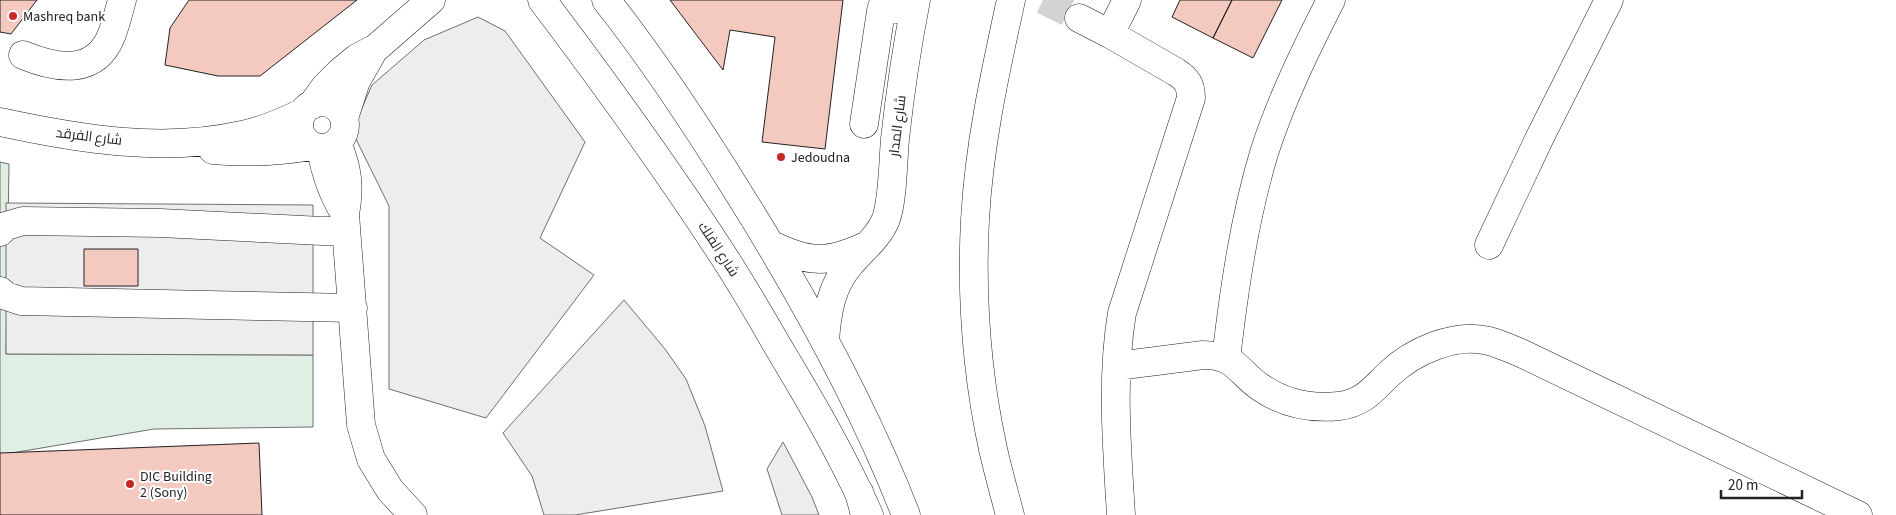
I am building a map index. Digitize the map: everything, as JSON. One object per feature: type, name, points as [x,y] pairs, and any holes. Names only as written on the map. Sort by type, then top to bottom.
[{"type":"street","points":[[104,0],[94,36],[81,47],[66,51],[28,49],[42,62],[58,66],[75,66],[91,61],[104,50],[112,35],[122,0]]},
{"type":"street","name":"شارع الفلك","points":[[542,0],[611,93],[730,265],[803,389],[864,507]]},
{"type":"street","points":[[606,0],[635,36],[693,120],[770,244],[825,341],[864,418],[906,515]]},
{"type":"street","points":[[1010,515],[993,449],[980,374],[974,287],[975,220],[982,144],[1011,0]]},
{"type":"street","points":[[1110,34],[1127,0]]},
{"type":"street","points":[[1226,359],[1233,300],[1243,242],[1265,152],[1293,81],[1331,0]]},
{"type":"street","points":[[1489,244],[1609,0]]},
{"type":"street","name":"شارع الفرقد","points":[[180,144],[243,135],[273,126],[307,109],[340,72],[357,58],[376,48],[431,3]]},
{"type":"street","points":[[864,124],[882,7],[915,7]]},
{"type":"street","name":"شارع المدار","points":[[825,341],[827,314],[835,288],[849,265],[879,233],[886,218],[897,123],[915,7]]},
{"type":"street","points":[[1079,18],[1176,72],[1185,78],[1191,87],[1191,98],[1122,313],[1117,343],[1117,454],[1121,515]]},
{"type":"street","name":"شارع الفرقد","points":[[0,122],[91,138],[180,144],[212,150],[245,153],[278,152],[328,139],[356,81],[376,48]]},
{"type":"street","points":[[328,139],[301,135],[299,128],[307,109],[320,102],[334,106],[324,166],[329,183],[346,222],[360,425],[372,459],[390,490],[413,515]]},
{"type":"street","points":[[0,232],[6,226],[23,221],[160,223],[322,231],[346,222]]},
{"type":"street","name":"شارع المدار","points":[[770,244],[793,255],[818,259],[844,256],[867,246]]},
{"type":"street","points":[[0,291],[6,296],[21,301],[353,308]]},
{"type":"street","points":[[1117,366],[1214,355],[1236,365],[1259,387],[1277,397],[1295,404],[1314,407],[1342,406],[1365,397],[1377,388],[1398,365],[1425,349],[1467,340],[1488,341],[1521,353],[1858,515]]},
{"type":"green space","points":[[0,162],[9,164],[6,354],[313,355],[313,427],[154,429],[0,455]]},
{"type":"shaded area","points":[[478,17],[505,31],[585,142],[540,238],[594,275],[486,418],[389,389],[389,206],[352,131],[372,85],[424,40]]},
{"type":"shaded area","points":[[6,203],[313,205],[313,355],[6,354]]},
{"type":"shaded area","points":[[624,300],[665,349],[686,379],[705,426],[723,491],[575,515],[544,515],[532,476],[503,433]]},
{"type":"shaded area","points":[[783,442],[812,497],[819,515],[782,515],[767,469]]},
{"type":"building","name":"Mashreq bank","points":[[0,0],[37,0],[11,34],[0,32]]},
{"type":"building","points":[[189,0],[357,0],[260,76],[218,76],[165,65],[170,28]]},
{"type":"building","points":[[670,0],[843,0],[825,149],[762,142],[775,37],[730,30],[723,70]]},
{"type":"building","points":[[1180,0],[1232,0],[1213,38],[1172,17]]},
{"type":"building","points":[[1232,0],[1282,0],[1253,58],[1213,38]]},
{"type":"building","points":[[84,249],[138,249],[138,286],[84,286]]},
{"type":"building","name":"DIC Building 2 (Sony)","points":[[259,443],[262,515],[0,515],[0,453]]},
{"type":"tunnel","points":[[1043,0],[1079,18]]},
{"type":"place","name":"Mashreq bank","points":[[13,16]]},
{"type":"place","name":"Jedoudna","points":[[781,157]]},
{"type":"place","name":"DIC Building 2 (Sony)","points":[[130,484]]}]
